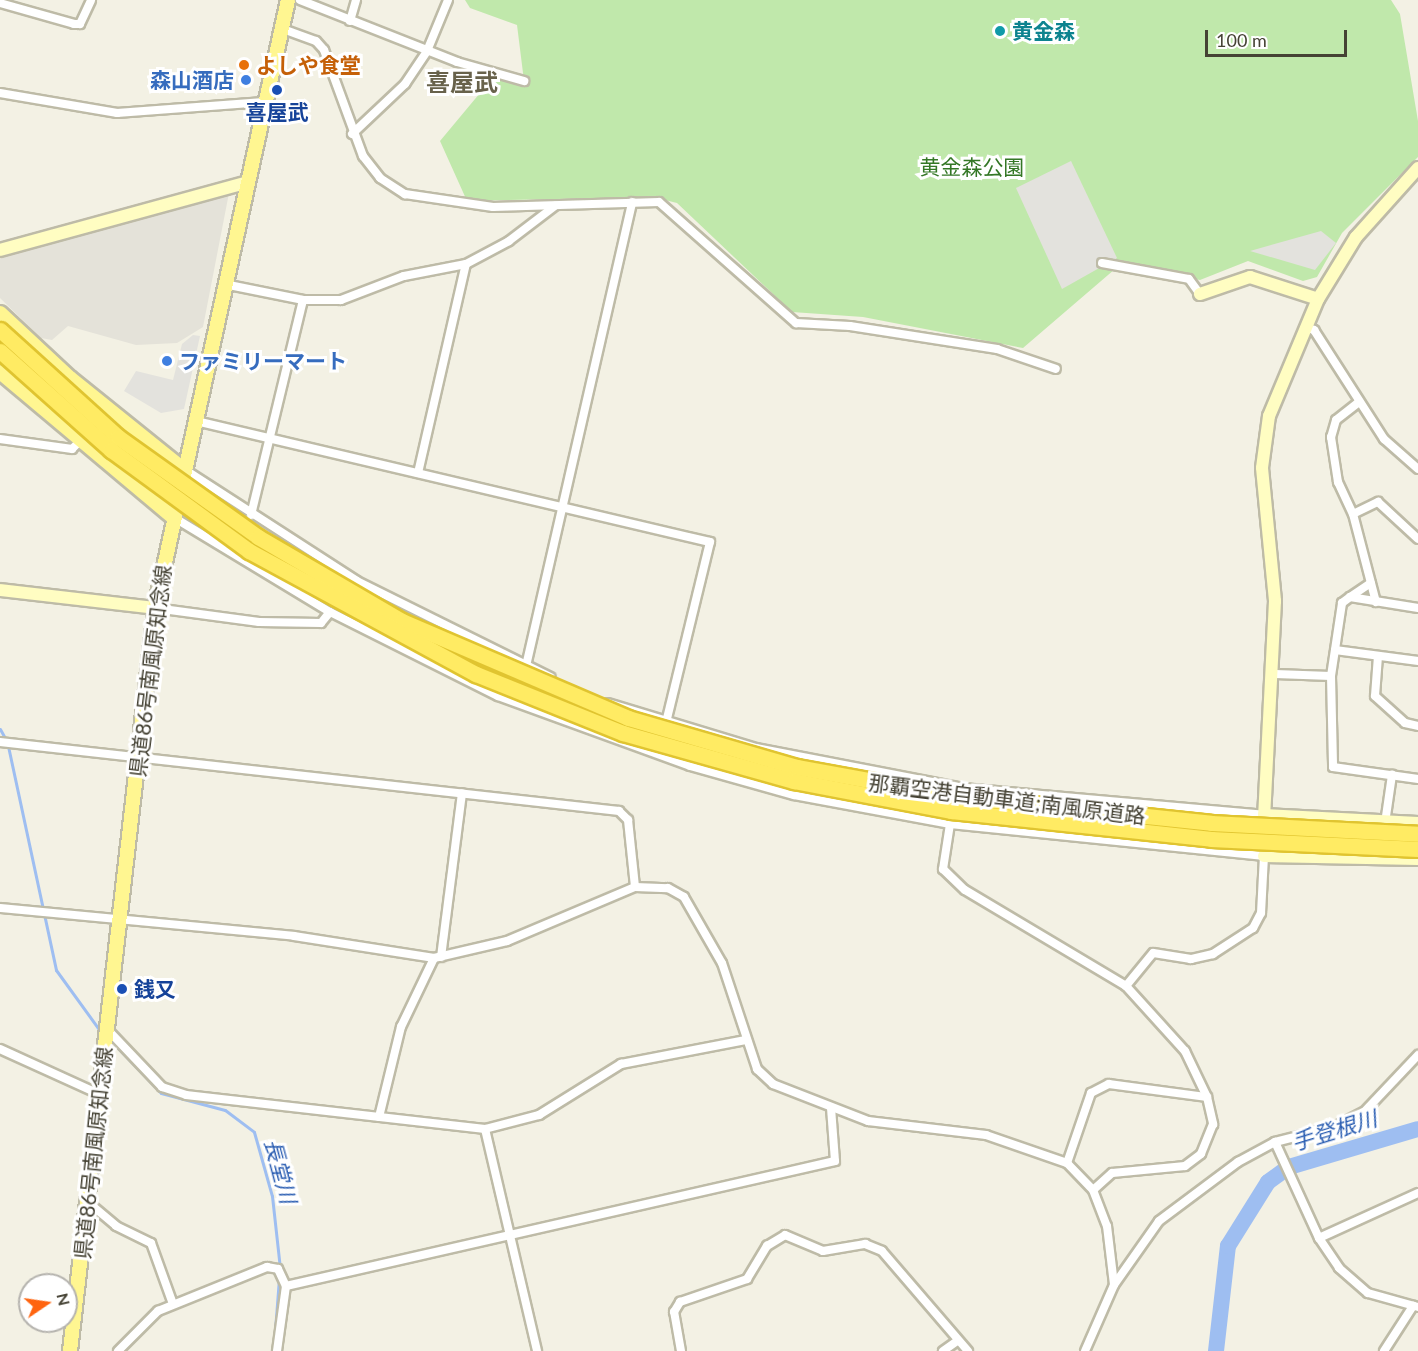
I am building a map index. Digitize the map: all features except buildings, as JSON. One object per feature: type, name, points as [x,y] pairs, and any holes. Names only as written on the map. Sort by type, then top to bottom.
[{"type":"highway","name":"那覇空港自動車道;南風原道路","points":[[0,330],[118,437],[258,537],[402,621],[628,718],[797,767],[956,796],[1211,823],[1418,834]]},
{"type":"highway","name":"那覇空港自動車道;南風原道路","points":[[0,351],[111,450],[249,551],[477,674],[623,733],[794,781],[951,812],[1211,839],[1418,849]]},
{"type":"main road","name":"県道86号南風原知念線","points":[[70,1351],[89,1203],[99,1094],[155,608],[172,517],[196,421],[245,183],[288,0]]},
{"type":"main road","points":[[0,313],[70,378],[183,469]]},
{"type":"main road","points":[[0,372],[172,517]]},
{"type":"street","points":[[0,3],[80,24],[91,0]]},
{"type":"street","points":[[300,0],[427,51],[524,81]]},
{"type":"street","points":[[350,21],[356,0]]},
{"type":"street","points":[[352,134],[405,84],[427,51],[448,0]]},
{"type":"street","points":[[280,28],[316,41],[324,50],[352,134],[376,174],[405,194],[493,207],[632,202],[670,208],[796,323],[850,326],[997,349],[1056,369]]},
{"type":"street","points":[[0,93],[117,113],[264,102]]},
{"type":"street","points":[[1264,815],[1275,674],[1275,602],[1262,454],[1272,407],[1318,298],[1356,237],[1418,168]]},
{"type":"street","points":[[0,250],[245,183]]},
{"type":"street","points":[[526,666],[564,507],[593,358],[632,202]]},
{"type":"street","points":[[224,284],[303,300],[341,300],[404,276],[466,264],[555,206]]},
{"type":"street","points":[[1102,263],[1189,279],[1200,294],[1250,277],[1318,298]]},
{"type":"street","points":[[418,473],[466,264]]},
{"type":"street","points":[[251,515],[272,438],[303,300]]},
{"type":"street","points":[[1306,327],[1314,330],[1384,439],[1418,469]]},
{"type":"street","points":[[1359,402],[1336,420],[1331,437],[1338,482],[1353,514],[1376,602]]},
{"type":"street","points":[[196,421],[710,542],[667,719]]},
{"type":"street","points":[[0,439],[72,449],[80,441]]},
{"type":"street","points":[[183,469],[251,515],[357,581],[526,666],[609,703],[756,748],[963,788],[1264,815],[1418,823]]},
{"type":"street","points":[[1353,514],[1378,502],[1418,539]]},
{"type":"street","points":[[172,517],[330,612],[498,696],[605,739],[794,795],[950,824],[1264,856],[1418,859]]},
{"type":"street","points":[[1371,583],[1342,603],[1331,676],[1333,767],[1418,779]]},
{"type":"street","points":[[0,590],[259,622],[321,623],[330,612]]},
{"type":"street","points":[[1350,597],[1418,608]]},
{"type":"street","points":[[1335,650],[1418,661]]},
{"type":"street","points":[[1378,656],[1375,696],[1406,723],[1418,726]]},
{"type":"street","points":[[1275,674],[1331,676]]},
{"type":"street","points":[[0,742],[462,793],[625,814],[635,887]]},
{"type":"street","points":[[1385,823],[1392,775]]},
{"type":"street","points":[[379,1117],[401,1027],[438,958],[462,793]]},
{"type":"street","points":[[950,824],[940,864],[965,890],[1126,986],[1185,1051],[1207,1097],[1213,1124],[1201,1154],[1185,1166],[1112,1173],[1093,1190]]},
{"type":"street","points":[[1126,986],[1153,953],[1191,959],[1213,954],[1253,928],[1261,913],[1264,856]]},
{"type":"street","points":[[0,908],[119,923],[294,936],[438,958],[507,941],[635,887],[668,888],[684,897],[722,963],[757,1070],[773,1084],[831,1108],[916,1131],[1018,1143],[1067,1163],[1093,1190],[1107,1226],[1114,1286]]},
{"type":"street","points":[[107,1029],[162,1087],[186,1095],[485,1129],[539,1115],[621,1064],[746,1040]]},
{"type":"street","points":[[0,1049],[99,1094]]},
{"type":"street","points":[[1085,1351],[1114,1286],[1159,1221],[1238,1162],[1275,1142],[1334,1127],[1364,1112],[1418,1055]]},
{"type":"street","points":[[1067,1163],[1091,1093],[1109,1084],[1207,1097]]},
{"type":"street","points":[[286,1286],[836,1161],[831,1108]]},
{"type":"street","points":[[485,1129],[537,1351]]},
{"type":"street","points":[[1275,1142],[1319,1238],[1339,1268],[1368,1293],[1416,1307],[1384,1351]]},
{"type":"street","points":[[1319,1238],[1418,1193]]},
{"type":"street","points":[[89,1203],[116,1226],[151,1243],[173,1304]]},
{"type":"street","points":[[681,1351],[674,1312],[680,1302],[747,1279],[767,1246],[785,1235],[823,1251],[865,1244],[882,1251],[956,1342],[968,1351]]},
{"type":"street","points":[[118,1351],[158,1311],[267,1267],[278,1269],[286,1286],[278,1351]]},
{"type":"street","points":[[943,1351],[956,1342]]},
{"type":"shaded area","points":[[1071,161],[1117,258],[1062,289],[1016,188]]},
{"type":"shaded area","points":[[229,193],[203,327],[177,343],[136,345],[68,326],[52,340],[41,338],[0,298],[0,259],[7,253]]},
{"type":"shaded area","points":[[1321,231],[1336,243],[1315,270],[1250,251]]},
{"type":"shaded area","points":[[193,335],[200,336],[184,409],[161,413],[124,391],[136,371],[173,380],[182,344]]},
{"type":"green space","name":"黄金森公園","points":[[465,0],[1391,0],[1400,14],[1418,121],[1418,157],[1342,233],[1317,277],[1303,281],[1248,261],[1200,280],[1122,263],[1023,348],[863,317],[792,312],[677,203],[653,197],[467,201],[440,141],[490,81],[524,81],[517,25],[470,8]]},
{"type":"waterway","name":"長堂川","points":[[0,729],[6,740]]},
{"type":"waterway","name":"長堂川","points":[[8,746],[56,970],[98,1028]]},
{"type":"waterway","name":"長堂川","points":[[115,1045],[161,1093],[225,1110],[254,1132],[272,1196],[280,1268]]},
{"type":"waterway","name":"手登根川","points":[[1216,1351],[1228,1246],[1268,1182],[1289,1167],[1418,1129]]},
{"type":"waterway","name":"長堂川","points":[[274,1343],[279,1278]]},
{"type":"place","name":"黄金森","points":[[1000,31]]},
{"type":"place","name":"よしや食堂","points":[[244,65]]},
{"type":"place","name":"森山酒店","points":[[246,80]]},
{"type":"place","name":"喜屋武","points":[[277,90]]},
{"type":"place","name":"ファミリーマート","points":[[167,361]]},
{"type":"place","name":"銭又","points":[[122,989]]},
{"type":"district","name":"喜屋武","points":[[462,82]]}]
